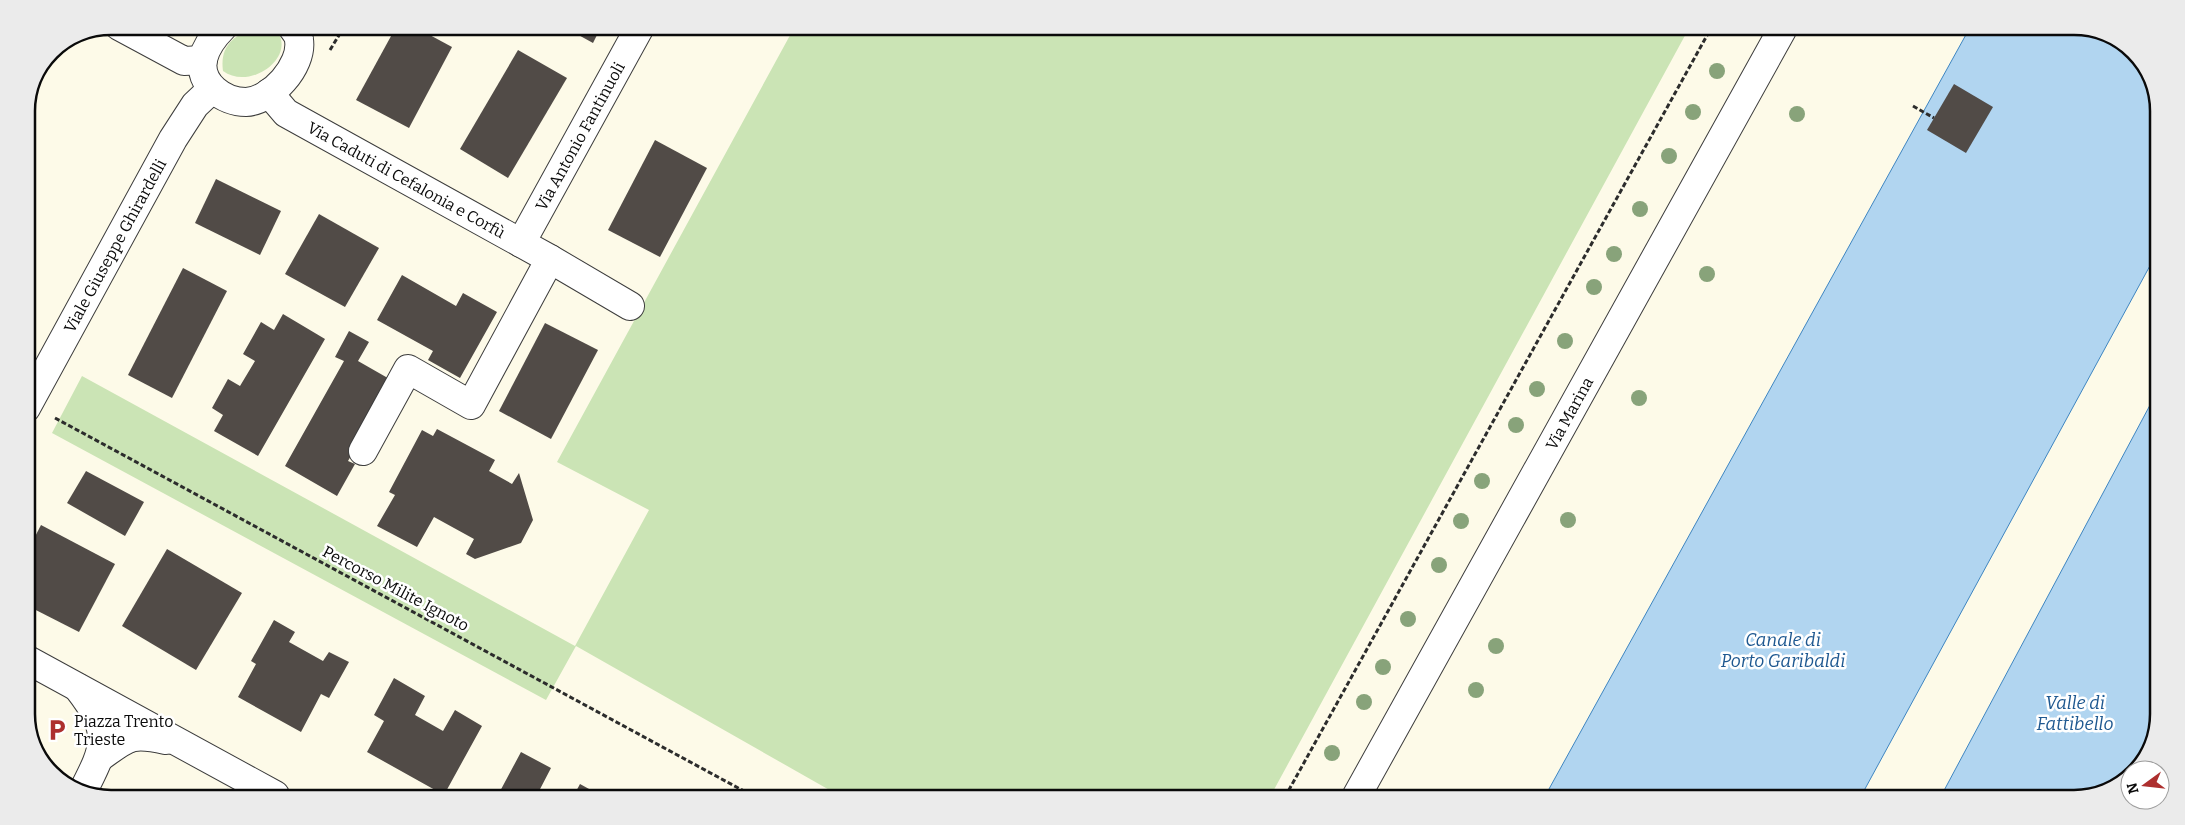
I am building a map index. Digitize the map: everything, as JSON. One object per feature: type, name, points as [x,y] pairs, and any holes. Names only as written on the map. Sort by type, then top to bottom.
[{"type":"street","points":[[136,35],[184,61],[203,60]]},
{"type":"street","points":[[215,35],[210,41],[203,60],[204,75],[212,89],[225,98],[247,102],[269,93],[286,78],[295,66],[301,35]]},
{"type":"street","name":"Via Antonio Fantinuoli","points":[[521,243],[636,35]]},
{"type":"street","name":"Via Marina","points":[[1360,790],[1779,35]]},
{"type":"street","name":"Viale Giuseppe Ghirardelli","points":[[35,393],[173,139],[195,105],[212,89]]},
{"type":"street","name":"Via Caduti di Cefalonia e Corfù","points":[[269,93],[286,113],[550,259],[630,306]]},
{"type":"street","points":[[363,451],[408,370],[471,405],[550,259]]},
{"type":"street","points":[[35,664],[267,790]]},
{"type":"street","points":[[76,685],[98,717],[102,737],[100,758],[86,786]]},
{"type":"street","points":[[100,758],[133,735],[144,735],[182,744]]},
{"type":"path","points":[[1289,790],[1707,35]]},
{"type":"path","points":[[1913,106],[1934,118]]},
{"type":"path","name":"Percorso Milite Ignoto","points":[[35,410],[742,790]]},
{"type":"green space","points":[[279,35],[281,50],[276,60],[268,68],[246,77],[234,76],[223,71],[223,61],[227,46],[238,36]]},
{"type":"green space","points":[[790,35],[1685,35],[1274,790],[829,790],[576,646],[546,700],[52,433],[82,376],[575,646],[649,510],[557,462]]},
{"type":"water","name":"Canale di Porto Garibaldi","points":[[1966,35],[2089,36],[2108,43],[2124,54],[2140,73],[2149,96],[2150,266],[1864,790],[1548,790]]},
{"type":"water","name":"Valle di Fattibello","points":[[2150,405],[2149,729],[2140,752],[2134,760],[2120,760],[2120,774],[2108,782],[2094,787],[2074,790],[1944,790]]},
{"type":"building","points":[[392,35],[430,35],[452,47],[409,128],[356,100]]},
{"type":"building","points":[[578,35],[597,35],[593,43]]},
{"type":"building","points":[[518,50],[567,78],[508,178],[460,149]]},
{"type":"building","points":[[1954,84],[1993,107],[1966,153],[1927,130]]},
{"type":"building","points":[[655,140],[707,168],[660,257],[608,230]]},
{"type":"building","points":[[216,179],[281,211],[260,255],[195,223]]},
{"type":"building","points":[[319,214],[379,248],[345,307],[285,274]]},
{"type":"building","points":[[183,268],[227,291],[172,398],[128,375]]},
{"type":"building","points":[[402,275],[456,306],[463,293],[497,312],[460,378],[428,360],[433,351],[377,320]]},
{"type":"building","points":[[283,314],[325,339],[258,456],[214,431],[223,415],[212,408],[228,379],[240,386],[255,361],[243,354],[261,322],[274,330]]},
{"type":"building","points":[[545,323],[598,350],[551,439],[499,411]]},
{"type":"building","points":[[349,331],[369,342],[358,361],[393,381],[348,461],[355,464],[337,496],[285,466],[344,361],[335,357]]},
{"type":"building","points":[[437,429],[495,460],[489,471],[512,484],[519,473],[533,520],[521,543],[475,559],[466,554],[474,539],[434,517],[417,547],[377,526],[395,495],[389,492],[422,430],[433,436]]},
{"type":"building","points":[[86,471],[144,502],[125,536],[67,503]]},
{"type":"building","points":[[41,525],[115,564],[79,632],[35,610],[35,537]]},
{"type":"building","points":[[167,549],[242,593],[196,670],[122,626]]},
{"type":"building","points":[[274,620],[295,632],[289,642],[323,661],[329,652],[349,662],[329,698],[321,694],[301,732],[238,697],[256,664],[251,661]]},
{"type":"building","points":[[394,678],[425,696],[415,715],[443,731],[455,710],[482,726],[447,790],[435,790],[367,752],[384,721],[374,715]]},
{"type":"building","points":[[521,752],[551,768],[540,790],[501,790]]},
{"type":"building","points":[[580,784],[591,790],[577,790]]},
{"type":"place","name":"Piazza Trento Trieste","points":[[57,730]]}]
